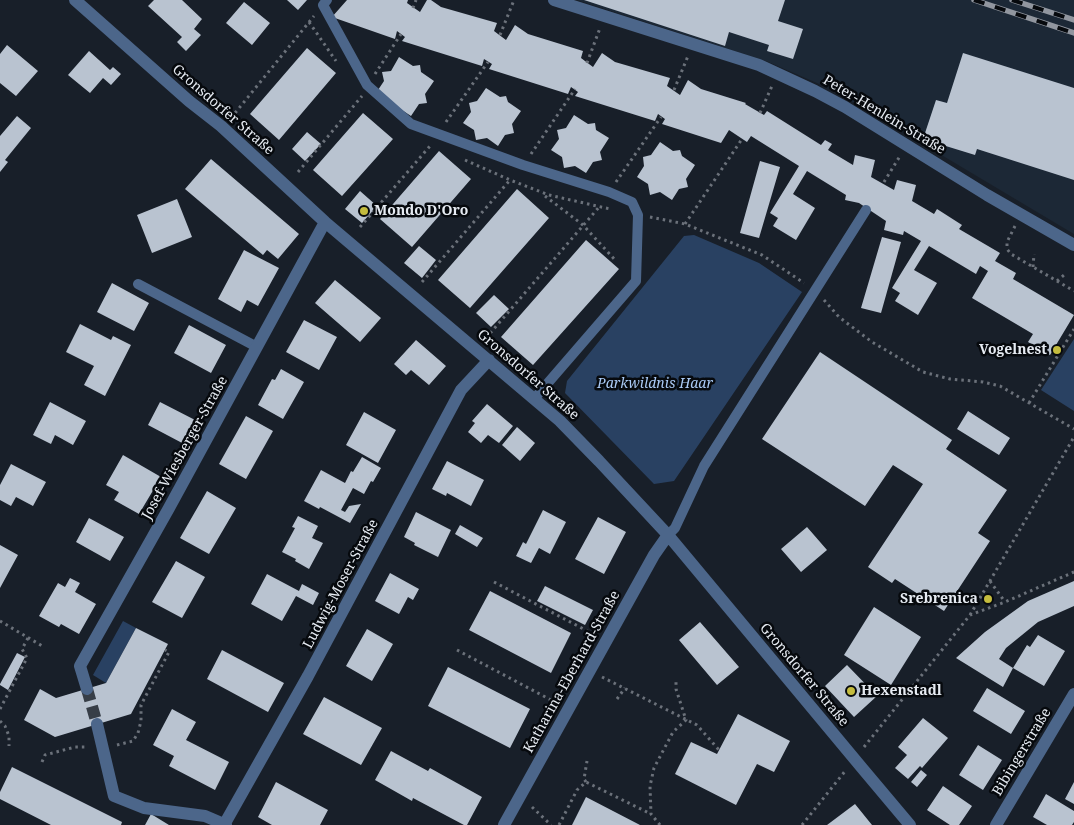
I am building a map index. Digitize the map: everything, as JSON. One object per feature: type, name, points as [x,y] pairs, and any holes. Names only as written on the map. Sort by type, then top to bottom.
[{"type":"street","name":"Gronsdorfer Straße","points":[[75,0],[189,101],[221,126],[325,222],[560,421],[668,535],[910,825]]},
{"type":"street","name":"Peter-Henlein-Straße","points":[[554,0],[759,66],[815,91],[845,107],[987,195],[1074,245]]},
{"type":"street","name":"Josef-Wiesberger-Straße","points":[[88,689],[80,666],[169,508],[325,222]]},
{"type":"street","name":"Ludwig-Moser-Straße","points":[[225,825],[308,676],[461,390],[489,360]]},
{"type":"street","name":"Katharina-Eberhard-Straße","points":[[504,825],[654,555],[668,535]]},
{"type":"street","name":"Bibingerstraße","points":[[996,825],[1074,694]]},
{"type":"street","points":[[97,724],[114,796],[144,808],[205,816],[225,825]]},
{"type":"lane","points":[[325,3],[367,85],[411,124],[523,165],[609,192],[632,202],[638,215],[636,281],[534,399]]},
{"type":"lane","points":[[668,535],[675,528],[704,466],[866,210]]},
{"type":"lane","points":[[138,284],[257,347]]},
{"type":"path","points":[[414,8],[416,0]]},
{"type":"path","points":[[500,35],[514,0]]},
{"type":"path","points":[[221,126],[233,116],[325,3]]},
{"type":"path","points":[[587,63],[605,16]]},
{"type":"path","points":[[309,22],[340,67]]},
{"type":"path","points":[[298,172],[361,97],[401,34]]},
{"type":"path","points":[[674,90],[694,44]]},
{"type":"path","points":[[760,113],[777,74]]},
{"type":"path","points":[[356,89],[368,103]]},
{"type":"path","points":[[422,282],[523,165],[575,89]]},
{"type":"path","points":[[486,338],[599,207],[662,117]]},
{"type":"path","points":[[685,224],[742,139]]},
{"type":"path","points":[[884,182],[907,145]]},
{"type":"path","points":[[464,160],[549,196],[685,224],[762,255],[815,291],[840,317],[872,342],[923,372],[950,379],[983,382],[1000,386],[1074,429]]},
{"type":"path","points":[[540,192],[583,225],[616,261]]},
{"type":"path","points":[[1023,216],[1007,242],[1007,249],[1010,254],[1074,291]]},
{"type":"path","points":[[1032,267],[1034,254]]},
{"type":"path","points":[[1057,282],[1064,275]]},
{"type":"path","points":[[1029,403],[1074,329]]},
{"type":"path","points":[[802,825],[970,615],[1074,437]]},
{"type":"path","points":[[970,615],[1074,572]]},
{"type":"path","points":[[990,581],[1005,602]]},
{"type":"path","points":[[494,582],[606,641]]},
{"type":"path","points":[[0,621],[44,647]]},
{"type":"path","points":[[0,709],[27,658],[22,649],[28,638]]},
{"type":"path","points":[[42,762],[45,755],[75,747],[102,748],[133,741],[138,733],[141,721],[141,705],[168,652],[165,650]]},
{"type":"path","points":[[457,650],[551,700]]},
{"type":"path","points":[[590,671],[698,725],[719,750]]},
{"type":"path","points":[[676,680],[676,689],[686,720]]},
{"type":"path","points":[[617,699],[625,688]]},
{"type":"path","points":[[650,814],[650,786],[654,768],[673,732],[686,720]]},
{"type":"path","points":[[0,722],[5,726],[9,736],[9,746]]},
{"type":"path","points":[[587,761],[584,779],[586,782],[650,814],[660,825]]},
{"type":"path","points":[[560,825],[578,790],[586,782]]},
{"type":"path","points":[[520,796],[552,825]]},
{"type":"shaded area","points":[[577,0],[1074,0],[1074,234],[831,89],[766,61]]},
{"type":"green space","name":"Parkwildnis Haar","points":[[694,235],[759,263],[802,292],[674,481],[654,484],[565,393],[567,381],[684,236]]},
{"type":"green space","points":[[1074,339],[1074,411],[1041,390]]},
{"type":"green space","points":[[123,621],[136,628],[106,683],[93,675]]},
{"type":"building","points":[[154,0],[182,0],[202,19],[194,29],[201,35],[186,51],[177,42],[182,37],[148,6]]},
{"type":"building","points":[[287,0],[307,0],[298,10]]},
{"type":"building","points":[[347,0],[408,0],[407,3],[420,12],[427,0],[431,0],[441,7],[497,23],[494,31],[506,40],[515,25],[528,34],[583,51],[581,58],[593,67],[602,53],[615,62],[670,78],[667,86],[680,95],[688,80],[701,89],[746,103],[764,115],[767,111],[821,145],[825,140],[832,144],[828,150],[853,165],[855,155],[875,160],[871,177],[894,190],[897,180],[916,185],[912,201],[934,214],[937,209],[962,225],[959,229],[1000,253],[995,261],[1016,273],[1013,279],[1074,315],[1050,355],[1028,342],[1033,334],[972,298],[988,271],[980,266],[976,274],[929,246],[914,270],[937,283],[918,315],[895,301],[900,293],[892,288],[921,241],[904,231],[903,235],[884,230],[886,221],[859,203],[845,200],[846,195],[807,171],[793,194],[815,208],[796,240],[773,226],[778,218],[770,213],[799,166],[751,136],[747,142],[729,130],[721,143],[662,124],[665,119],[658,114],[655,121],[575,96],[578,92],[571,87],[568,94],[489,69],[492,64],[484,59],[482,66],[402,41],[405,37],[397,31],[395,39],[332,17]]},
{"type":"building","points":[[584,0],[785,0],[778,21],[803,29],[793,59],[767,51],[769,45],[729,32],[725,46]]},
{"type":"building","points":[[244,2],[270,23],[252,45],[226,23]]},
{"type":"building","points":[[7,45],[38,71],[16,96],[0,83],[0,54]]},
{"type":"building","points":[[307,48],[336,73],[279,140],[250,114]]},
{"type":"building","points":[[89,51],[110,70],[113,67],[121,74],[111,85],[103,78],[90,93],[68,75]]},
{"type":"building","points":[[963,53],[1074,88],[1074,180],[977,149],[975,155],[923,139],[936,100],[947,103]]},
{"type":"building","points":[[399,57],[413,66],[420,65],[421,72],[434,81],[425,94],[427,103],[419,104],[411,116],[376,93],[384,81],[382,72],[391,71]]},
{"type":"building","points":[[486,88],[500,97],[506,96],[508,102],[521,111],[512,124],[514,133],[505,135],[498,146],[487,138],[476,140],[474,130],[463,123],[471,112],[469,103],[477,101]]},
{"type":"building","points":[[363,113],[393,139],[342,196],[313,170]]},
{"type":"building","points":[[574,115],[588,124],[595,123],[596,130],[609,138],[600,152],[602,160],[593,162],[586,173],[575,166],[564,168],[562,157],[551,150],[559,139],[557,130],[566,128]]},
{"type":"building","points":[[17,116],[31,128],[5,160],[8,162],[0,172],[0,136]]},
{"type":"building","points":[[307,132],[321,144],[305,161],[292,149]]},
{"type":"building","points":[[660,142],[673,151],[680,150],[682,156],[695,165],[686,179],[688,187],[679,189],[672,200],[660,192],[650,195],[648,184],[637,177],[644,166],[643,157],[651,155]]},
{"type":"building","points":[[439,151],[471,179],[412,247],[380,219]]},
{"type":"building","points":[[211,159],[299,234],[278,259],[267,250],[263,255],[185,189]]},
{"type":"building","points":[[760,161],[780,167],[759,238],[740,233]]},
{"type":"building","points":[[517,189],[549,218],[470,308],[438,280]]},
{"type":"building","points":[[360,191],[377,206],[362,223],[345,209]]},
{"type":"building","points":[[177,199],[192,237],[152,253],[137,215]]},
{"type":"building","points":[[882,237],[901,242],[881,313],[861,308]]},
{"type":"building","points":[[586,240],[619,269],[533,365],[501,337]]},
{"type":"building","points":[[419,246],[436,260],[422,278],[404,263]]},
{"type":"building","points":[[244,250],[279,268],[258,306],[247,300],[241,312],[218,299]]},
{"type":"building","points":[[335,280],[381,318],[360,342],[315,303]]},
{"type":"building","points":[[112,283],[149,303],[134,331],[97,312]]},
{"type":"building","points":[[494,295],[509,309],[491,327],[476,313]]},
{"type":"building","points":[[304,320],[337,337],[319,370],[286,352]]},
{"type":"building","points":[[80,324],[111,340],[113,336],[131,345],[105,396],[84,385],[94,366],[66,352]]},
{"type":"building","points":[[189,325],[226,345],[211,373],[174,353]]},
{"type":"building","points":[[416,340],[446,366],[429,385],[411,370],[406,375],[394,364]]},
{"type":"building","points":[[820,352],[952,440],[946,449],[1007,490],[978,533],[990,541],[944,611],[895,579],[892,583],[868,567],[923,484],[893,465],[865,506],[762,439]]},
{"type":"building","points":[[281,369],[304,382],[283,419],[258,405],[272,379],[275,380]]},
{"type":"building","points":[[50,402],[86,421],[73,445],[55,435],[51,444],[33,435]]},
{"type":"building","points":[[160,402],[197,421],[184,444],[148,425]]},
{"type":"building","points":[[487,404],[513,426],[499,443],[488,435],[481,443],[468,432],[475,423],[472,421]]},
{"type":"building","points":[[968,411],[1010,438],[999,455],[957,429]]},
{"type":"building","points":[[364,412],[396,430],[378,463],[346,445]]},
{"type":"building","points":[[246,416],[273,431],[246,479],[219,464]]},
{"type":"building","points":[[517,427],[535,443],[520,461],[502,445]]},
{"type":"building","points":[[123,455],[161,477],[139,514],[114,500],[119,492],[106,485]]},
{"type":"building","points":[[362,457],[381,468],[364,494],[353,488],[341,510],[345,512],[349,506],[361,504],[350,523],[304,501],[321,470],[345,483],[351,471],[353,472]]},
{"type":"building","points":[[447,461],[484,480],[471,506],[447,493],[446,496],[432,489]]},
{"type":"building","points":[[11,464],[46,482],[33,506],[16,497],[11,506],[0,500],[0,485]]},
{"type":"building","points":[[207,491],[236,508],[209,554],[180,538]]},
{"type":"building","points":[[543,510],[566,522],[550,554],[539,548],[531,563],[516,556],[523,542],[526,544]]},
{"type":"building","points":[[416,512],[451,530],[438,557],[414,545],[415,543],[404,537]]},
{"type":"building","points":[[298,516],[318,526],[312,538],[323,543],[309,569],[295,561],[296,559],[282,552],[295,528],[292,527]]},
{"type":"building","points":[[598,517],[626,532],[604,574],[575,559]]},
{"type":"building","points":[[89,518],[124,537],[110,561],[76,542]]},
{"type":"building","points":[[460,525],[483,538],[477,547],[455,534]]},
{"type":"building","points":[[807,527],[827,550],[801,572],[781,549]]},
{"type":"building","points":[[0,545],[18,555],[0,588]]},
{"type":"building","points":[[176,561],[205,577],[182,618],[152,602]]},
{"type":"building","points":[[390,573],[419,589],[413,600],[408,597],[399,614],[375,601]]},
{"type":"building","points":[[267,574],[299,591],[302,584],[319,593],[313,605],[296,596],[282,621],[251,604]]},
{"type":"building","points":[[70,578],[80,583],[75,592],[96,604],[79,634],[61,624],[59,627],[39,616],[58,583],[65,587]]},
{"type":"building","points":[[1074,581],[1074,606],[1038,622],[1006,648],[999,659],[1013,668],[1003,687],[956,658],[985,632],[1028,601]]},
{"type":"building","points":[[545,586],[593,610],[585,625],[537,601]]},
{"type":"building","points":[[490,591],[571,633],[551,673],[469,630]]},
{"type":"building","points":[[874,607],[921,637],[891,685],[844,655]]},
{"type":"building","points":[[700,622],[739,667],[717,685],[679,640]]},
{"type":"building","points":[[136,628],[168,644],[131,714],[55,737],[24,720],[40,689],[56,698],[106,683]]},
{"type":"building","points":[[367,629],[393,644],[372,681],[346,666]]},
{"type":"building","points":[[1038,635],[1065,651],[1044,686],[1013,668],[1027,645],[1030,647]]},
{"type":"building","points":[[222,650],[284,683],[268,712],[207,679]]},
{"type":"building","points":[[17,653],[25,657],[8,690],[0,684]]},
{"type":"building","points":[[847,665],[877,696],[854,717],[825,686]]},
{"type":"building","points":[[448,667],[530,709],[510,748],[428,706]]},
{"type":"building","points":[[987,688],[1025,711],[1011,734],[973,711]]},
{"type":"building","points":[[324,697],[382,728],[361,765],[303,734]]},
{"type":"building","points":[[172,709],[196,722],[186,740],[229,762],[215,790],[169,766],[174,756],[153,745]]},
{"type":"building","points":[[738,714],[790,741],[774,772],[757,764],[736,805],[675,774],[691,742],[717,754]]},
{"type":"building","points":[[923,718],[948,738],[922,768],[920,766],[908,779],[895,768],[907,755],[898,747]]},
{"type":"building","points":[[978,745],[1002,760],[983,790],[959,775]]},
{"type":"building","points":[[391,751],[428,771],[430,768],[482,797],[467,825],[413,798],[412,801],[375,780]]},
{"type":"building","points":[[12,767],[122,822],[121,825],[51,825],[0,799],[0,792]]},
{"type":"building","points":[[921,770],[927,775],[917,787],[911,782]]},
{"type":"building","points":[[276,782],[328,810],[320,825],[272,825],[258,817]]},
{"type":"building","points":[[1074,782],[1074,804],[1065,799]]},
{"type":"building","points":[[943,786],[972,806],[959,825],[950,825],[927,810]]},
{"type":"building","points":[[1046,794],[1074,811],[1074,822],[1072,825],[1047,825],[1033,817]]},
{"type":"building","points":[[586,797],[640,825],[572,825]]},
{"type":"building","points":[[855,804],[872,825],[827,825]]},
{"type":"building","points":[[151,814],[169,825],[145,825]]},
{"type":"tunnel","points":[[87,689],[97,724]]},
{"type":"railway","points":[[974,0],[1074,33]]},
{"type":"railway","points":[[1012,0],[1074,20]]},
{"type":"place","name":"Mondo D'Oro","points":[[364,211]]},
{"type":"place","name":"Vogelnest","points":[[1057,350]]},
{"type":"place","name":"Srebrenica","points":[[988,599]]},
{"type":"place","name":"Hexenstadl","points":[[851,691]]}]
